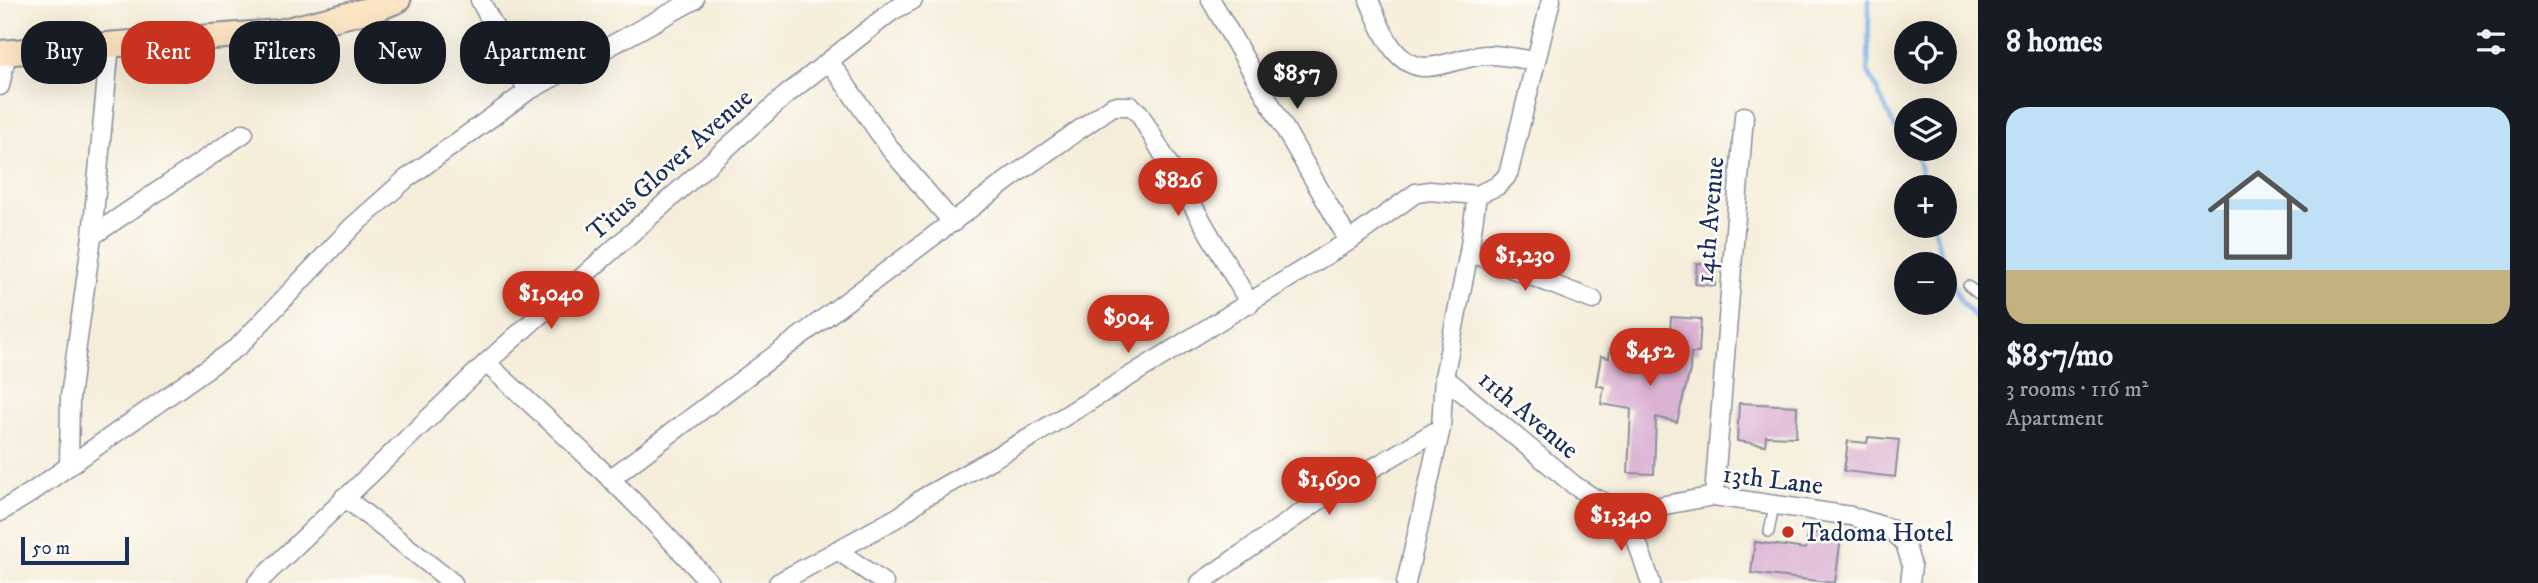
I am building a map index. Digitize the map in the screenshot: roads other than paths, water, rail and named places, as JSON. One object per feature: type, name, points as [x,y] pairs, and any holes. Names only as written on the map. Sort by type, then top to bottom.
[{"type":"street","points":[[481,0],[528,91]]},
{"type":"street","points":[[0,512],[69,467],[239,346],[361,219],[407,180],[528,91],[694,0]]},
{"type":"street","name":"Titus Glover Avenue","points":[[257,583],[486,363],[786,95],[891,11],[913,0]]},
{"type":"street","points":[[1211,0],[1349,241]]},
{"type":"street","points":[[1369,0],[1398,56],[1414,65],[1427,67],[1487,55],[1535,61]]},
{"type":"street","points":[[778,583],[900,516],[923,498],[1031,438],[1349,241],[1416,193],[1430,191],[1477,195],[1497,186],[1506,177],[1551,0]]},
{"type":"street","points":[[0,86],[4,53],[279,32],[386,2]]},
{"type":"street","points":[[69,467],[70,397],[92,236],[110,44]]},
{"type":"street","points":[[829,61],[891,150],[953,223]]},
{"type":"street","points":[[610,479],[1113,106],[1131,106],[1139,113],[1250,304]]},
{"type":"street","name":"14th Avenue","points":[[1714,496],[1744,116]]},
{"type":"street","points":[[92,236],[244,133]]},
{"type":"street","points":[[1406,583],[1441,428],[1444,377],[1469,252],[1477,195]]},
{"type":"street","points":[[1469,252],[1594,300]]},
{"type":"street","points":[[486,363],[610,479],[671,539],[710,583]]},
{"type":"street","name":"11th Avenue","points":[[1444,377],[1574,485],[1594,498],[1627,512]]},
{"type":"street","points":[[1200,583],[1324,497],[1441,428]]},
{"type":"street","name":"13th Lane","points":[[1627,512],[1714,496],[1851,516],[1889,528],[1905,543],[1912,566],[1910,583]]},
{"type":"street","points":[[344,497],[453,583]]},
{"type":"street","points":[[1627,512],[1651,583]]},
{"type":"street","points":[[837,550],[884,583]]},
{"type":"lane","points":[[1968,286],[1978,294]]},
{"type":"lane","points":[[1769,532],[1774,505]]},
{"type":"waterway","points":[[1869,0],[1868,71],[1894,125]]},
{"type":"waterway","points":[[1918,161],[1922,175]]},
{"type":"waterway","points":[[1937,238],[1961,301],[1978,322]]},
{"type":"place","name":"Tadoma Hotel","points":[[1788,532]]}]
